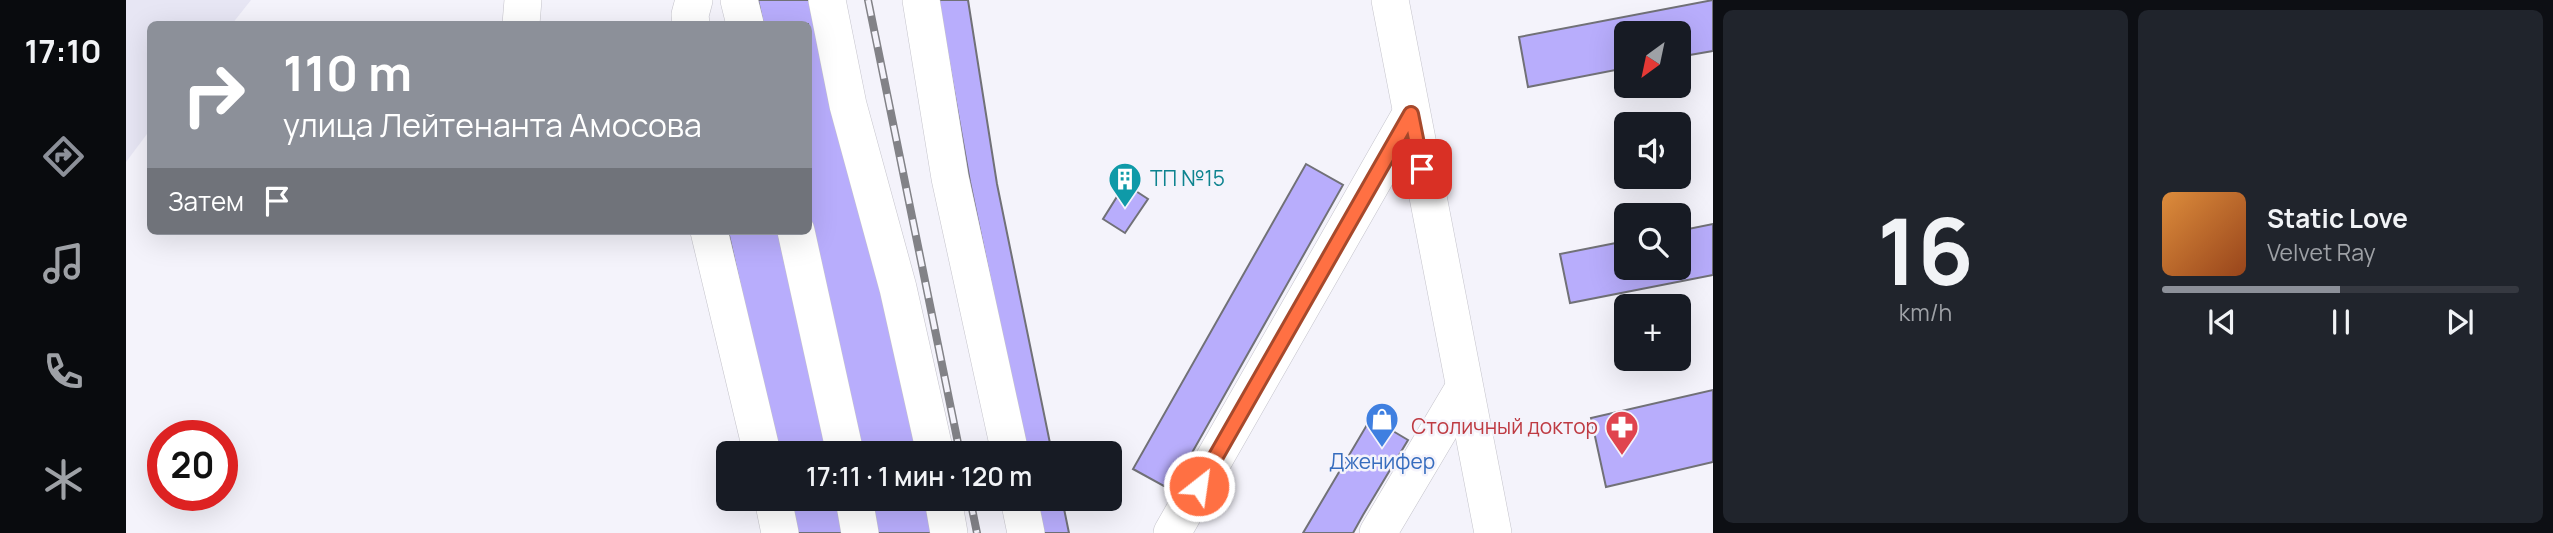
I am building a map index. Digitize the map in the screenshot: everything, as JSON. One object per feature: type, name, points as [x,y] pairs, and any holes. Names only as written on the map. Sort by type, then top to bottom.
[{"type":"street","points":[[520,21],[523,0]]},
{"type":"street","points":[[691,21],[694,0]]},
{"type":"street","points":[[738,0],[744,21]]},
{"type":"street","points":[[827,0],[848,105],[898,288],[932,441]]},
{"type":"street","points":[[921,0],[950,178],[1007,441]]},
{"type":"street","points":[[1390,0],[1493,533]]},
{"type":"street","points":[[1172,533],[1411,114]]},
{"type":"street","points":[[710,235],[759,441]]},
{"type":"street","points":[[797,235],[842,441]]},
{"type":"street","points":[[1378,533],[1464,388]]},
{"type":"street","points":[[775,511],[780,533]]},
{"type":"street","points":[[856,511],[860,533]]},
{"type":"street","points":[[945,511],[949,533]]},
{"type":"street","points":[[1021,511],[1026,533]]},
{"type":"shaded area","points":[[126,0],[251,0],[234,21],[147,21],[147,134],[126,162]]},
{"type":"building","points":[[758,0],[811,0],[887,304],[917,441],[860,441],[811,235],[812,21],[762,21]]},
{"type":"building","points":[[938,0],[968,0],[997,184],[1050,441],[1024,441],[970,182]]},
{"type":"building","points":[[1713,0],[1713,51],[1691,55],[1691,21],[1614,21],[1614,70],[1528,87],[1519,37]]},
{"type":"building","points":[[1306,164],[1343,185],[1171,490],[1133,469]]},
{"type":"building","name":"ТП №15","points":[[1125,184],[1148,199],[1125,233],[1103,219]]},
{"type":"building","points":[[1713,224],[1713,275],[1691,279],[1691,228]]},
{"type":"building","points":[[729,235],[779,235],[826,441],[774,441]]},
{"type":"building","points":[[1614,243],[1614,280],[1687,280],[1570,303],[1560,254]]},
{"type":"building","points":[[1713,390],[1713,462],[1606,487],[1591,418]]},
{"type":"building","points":[[1371,418],[1408,440],[1353,533],[1303,533]]},
{"type":"building","points":[[789,511],[839,511],[844,533],[794,533]]},
{"type":"building","points":[[873,511],[931,511],[934,533],[877,533]]},
{"type":"building","points":[[1038,511],[1064,511],[1069,533],[1043,533]]},
{"type":"railway","points":[[868,0],[958,441]]},
{"type":"railway","points":[[972,511],[977,533]]},
{"type":"place","name":"ТП №15","points":[[1125,209]]},
{"type":"place","name":"Дженифер","points":[[1382,449]]},
{"type":"place","name":"Столичный доктор","points":[[1622,457]]},
{"type":"route","points":[[1199,486],[1411,114],[1422,169]]}]
